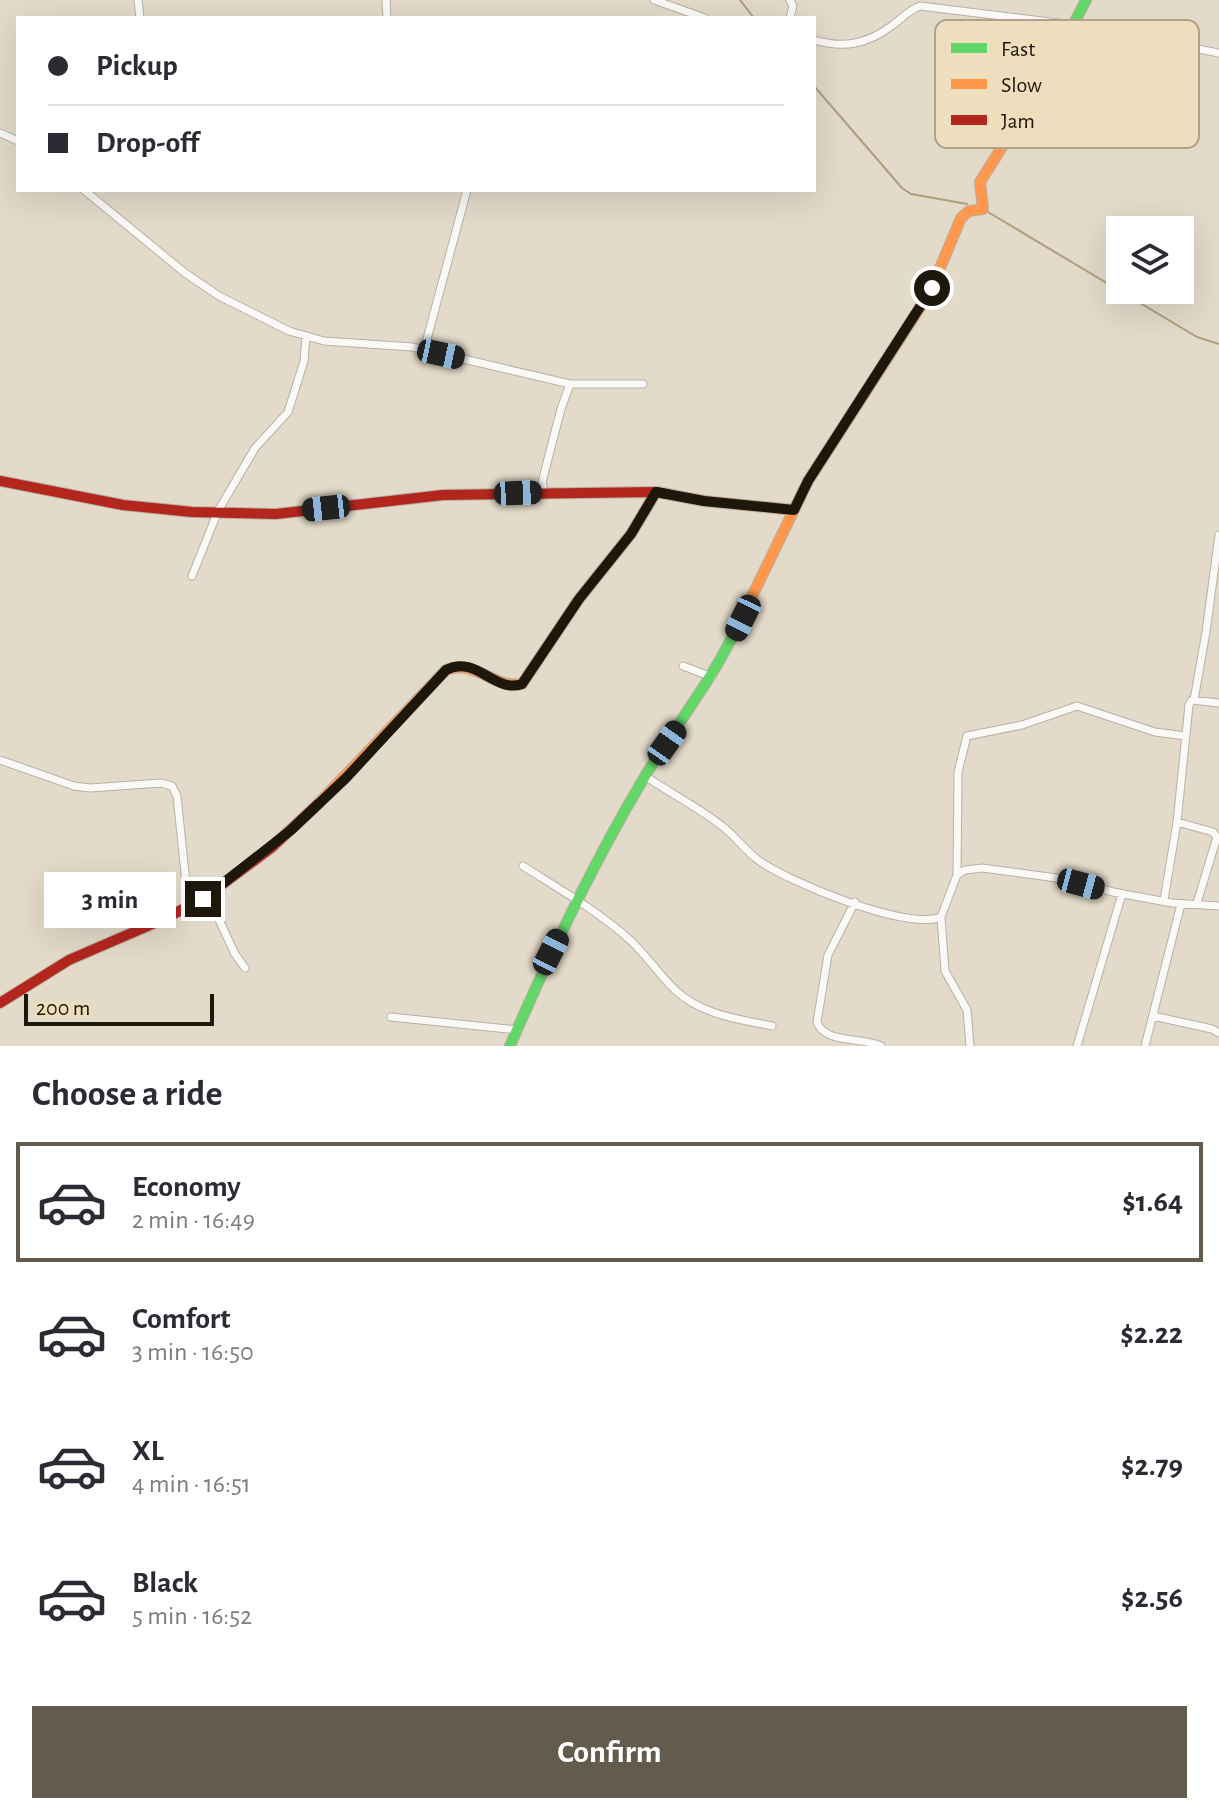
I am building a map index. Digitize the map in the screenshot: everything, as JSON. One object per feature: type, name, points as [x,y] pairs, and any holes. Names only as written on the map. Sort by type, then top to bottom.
[{"type":"street","points":[[654,0],[699,16]]},
{"type":"street","points":[[1076,20],[1086,0]]},
{"type":"street","points":[[816,41],[837,46],[857,43],[883,32],[920,3],[1039,20]]},
{"type":"street","points":[[1199,49],[1219,53]]},
{"type":"street","points":[[510,1046],[542,971],[578,900],[645,776],[725,654],[808,481],[930,292],[961,218],[969,211],[983,209],[980,182],[1001,148]]},
{"type":"street","points":[[86,192],[185,273],[219,296],[289,331],[324,341],[377,342],[424,350],[570,384],[643,384]]},
{"type":"street","points":[[424,350],[466,192]]},
{"type":"street","points":[[192,576],[218,511],[255,448],[288,412],[304,361],[306,336]]},
{"type":"street","points":[[547,492],[544,492],[542,482],[570,384]]},
{"type":"street","points":[[0,481],[123,505],[192,512],[276,514],[443,495],[547,492],[656,492],[704,501],[794,510]]},
{"type":"street","points":[[0,1003],[42,973],[160,922],[208,896],[257,858],[338,785],[446,670],[467,665],[509,686],[518,687],[526,681],[554,635],[631,534],[656,492]]},
{"type":"street","points":[[1164,900],[1177,822],[1189,705],[1194,700],[1206,632],[1219,535]]},
{"type":"street","points":[[683,666],[712,677]]},
{"type":"street","points":[[1194,700],[1219,703]]},
{"type":"street","points":[[970,1046],[967,1010],[945,971],[941,917],[957,875],[958,772],[967,736],[1022,725],[1077,706],[1144,729],[1186,736]]},
{"type":"street","points":[[0,760],[74,786],[90,788],[161,783],[172,786],[179,805],[186,883],[192,905]]},
{"type":"street","points":[[645,776],[713,819],[759,860],[798,882],[876,912],[904,918],[932,920],[941,917]]},
{"type":"street","points":[[1177,822],[1213,832],[1217,837],[1197,903]]},
{"type":"street","points":[[523,866],[578,900],[630,940],[676,991],[688,999],[717,1015],[772,1026]]},
{"type":"street","points":[[957,875],[969,869],[994,868],[1064,879],[1122,894],[1181,904],[1219,906]]},
{"type":"street","points":[[1077,1046],[1122,894]]},
{"type":"street","points":[[208,896],[235,954],[245,968]]},
{"type":"street","points":[[855,902],[828,955],[817,1022],[819,1029],[826,1034],[882,1046]]},
{"type":"street","points":[[1145,1046],[1181,904]]},
{"type":"street","points":[[1153,1016],[1219,1033]]},
{"type":"street","points":[[391,1017],[517,1030]]},
{"type":"waterway","points":[[740,0],[752,16]]},
{"type":"waterway","points":[[816,88],[902,188],[911,194],[967,204]]},
{"type":"waterway","points":[[988,212],[1197,337],[1219,344]]},
{"type":"traffic: fast","points":[[1076,20],[1086,0]]},
{"type":"traffic: fast","points":[[510,1046],[555,945],[605,847],[653,763],[718,663],[740,621]]},
{"type":"traffic: slow","points":[[740,621],[808,481],[930,292],[961,218],[969,211],[983,209],[980,182],[1001,148]]},
{"type":"traffic: slow","points":[[318,804],[446,670],[467,668],[502,682],[522,684],[579,599],[631,534],[656,492]]},
{"type":"traffic: slow","points":[[667,494],[794,510]]},
{"type":"traffic: jam","points":[[0,481],[123,505],[192,512],[276,514],[443,495],[667,494]]},
{"type":"traffic: jam","points":[[0,1003],[69,960],[204,898],[271,848],[318,804]]},
{"type":"route","points":[[203,899],[291,830],[346,778],[446,670],[467,665],[509,686],[518,687],[526,681],[579,599],[631,534],[656,492],[704,501],[794,510],[808,481],[932,288]]}]
